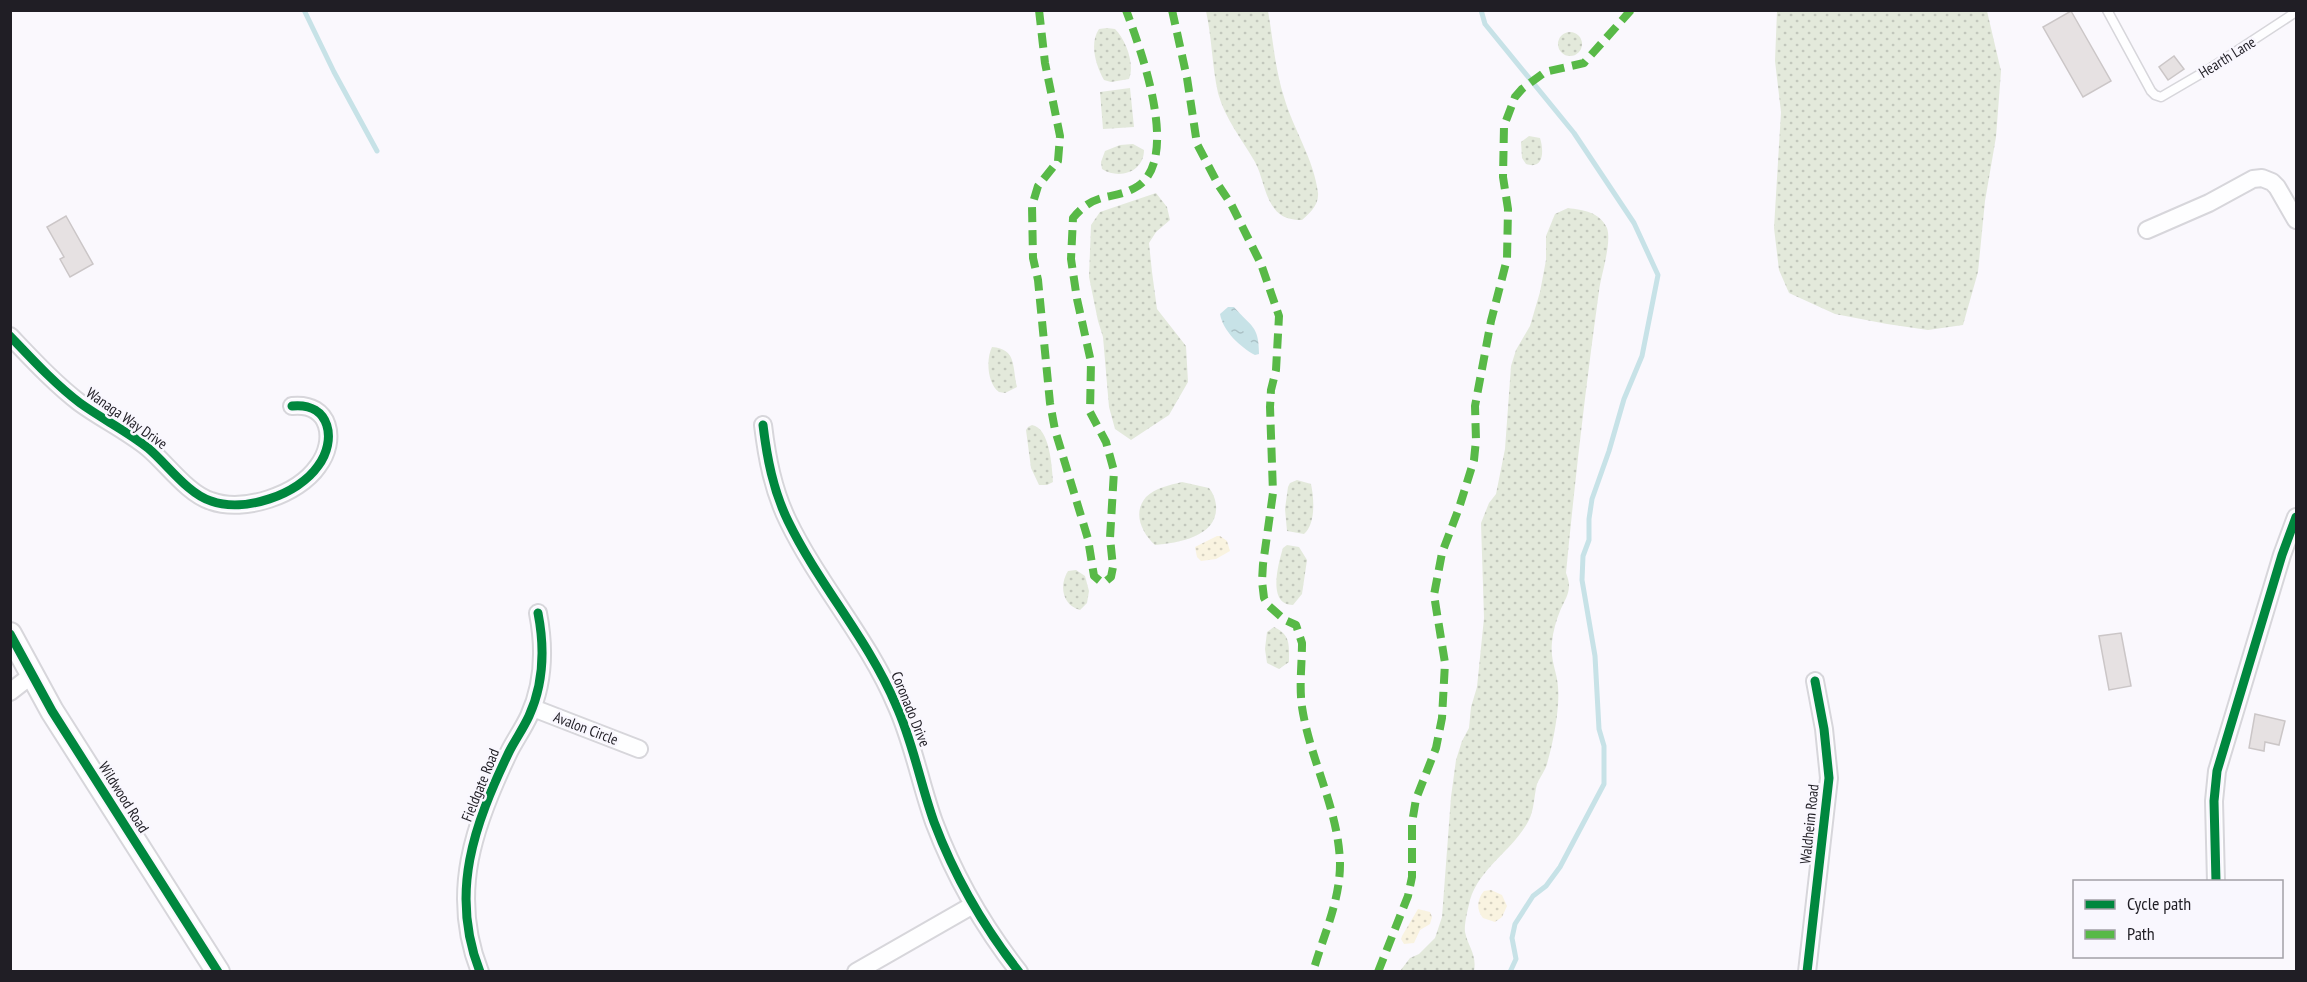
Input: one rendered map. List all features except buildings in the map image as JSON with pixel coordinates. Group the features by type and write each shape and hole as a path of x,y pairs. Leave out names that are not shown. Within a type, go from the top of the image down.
{"street":[{"path":"2147,230 2209,203 2253,179 2262,178 2277,187 2296,220"},
{"name":"Wanaga Way Drive","path":"10,336 78,402 140,441 199,496 212,502 245,504 262,501 288,491 318,468 329,441 326,420 318,412 308,407 292,406"},
{"name":"Coronado Drive","path":"763,425 767,458 788,520 806,555 881,674 897,706 934,822 973,905 1019,972"},
{"path":"2216,880 2214,801 2217,771 2282,555 2296,518"},
{"name":"Fieldgate Road","path":"480,972 471,950 466,926 465,900 468,868 492,791 539,690 543,661 543,637 538,614"},
{"name":"Wildwood Road","path":"10,634 32,675 111,804 219,972"},
{"path":"10,692 32,675"},
{"name":"Waldheim Road","path":"1807,972 1829,778 1824,729 1815,681"},
{"name":"Avalon Circle","path":"532,708 639,749"},
{"path":"856,972 973,905"}],"lane":[{"name":"Hearth Lane","path":"2107,10 2155,95 2161,97 2296,12"}],"shaded area":[{"path":"1206,11 1268,11 1281,86 1316,180 1318,197 1311,212 1302,220 1286,218 1274,208 1255,162 1225,112 1216,83"},
{"path":"1777,11 1987,11 2001,71 1996,137 1985,201 1978,272 1963,325 1928,330 1887,324 1835,314 1789,293 1779,270 1774,228 1781,112 1775,61"},
{"path":"1099,29 1115,29 1126,46 1131,66 1129,79 1111,82 1104,80 1101,74 1096,62 1094,41"},
{"path":"1570,32 1578,36 1582,44 1578,52 1570,56 1562,52 1558,44 1562,36"},
{"path":"1130,88 1134,127 1103,129 1100,92"},
{"path":"1529,136 1540,138 1542,148 1539,162 1532,165 1526,164 1522,158 1521,142"},
{"path":"1133,144 1144,150 1143,158 1135,169 1116,174 1102,169 1101,162 1105,151 1120,145"},
{"path":"1156,193 1167,207 1170,220 1156,232 1149,243 1157,309 1186,346 1188,382 1169,415 1131,440 1115,429 1109,407 1103,337 1089,277 1091,225 1100,212"},
{"path":"1568,208 1585,211 1600,218 1607,228 1608,242 1599,291 1577,467 1566,573 1569,589 1556,622 1552,642 1558,696 1552,746 1546,767 1537,784 1529,820 1514,841 1481,878 1470,900 1465,932 1473,955 1474,971 1400,971 1410,958 1419,954 1435,938 1442,917 1456,760 1469,728 1471,707 1477,687 1484,618 1481,523 1489,503 1496,494 1505,449 1511,366 1516,350 1530,326 1540,292 1546,260 1546,236 1555,214"},
{"path":"992,347 1006,351 1012,360 1017,387 1005,393 995,388 990,377 988,364"},
{"path":"1032,425 1043,433 1049,449 1053,482 1047,485 1039,485 1031,468 1026,430"},
{"path":"1297,480 1311,484 1312,490 1311,524 1304,534 1287,531 1285,509 1288,487 1290,483"},
{"path":"1182,482 1209,488 1215,500 1215,516 1211,524 1196,536 1155,545 1146,535 1140,522 1142,503 1154,491"},
{"path":"1287,545 1299,547 1307,560 1302,594 1293,605 1285,603 1280,598 1276,582 1283,548"},
{"path":"1076,570 1085,576 1089,591 1087,603 1080,610 1069,604 1063,588 1068,571"},
{"path":"1274,627 1284,633 1289,646 1289,662 1279,669 1267,663 1265,649 1267,632"}],"sand":[{"path":"1217,536 1227,541 1230,551 1216,559 1201,561 1197,557 1195,547"},
{"path":"1491,890 1502,895 1507,906 1502,917 1495,922 1483,918 1478,908 1484,891"},
{"path":"1418,909 1430,912 1432,917 1430,924 1420,930 1414,943 1404,944 1402,936"}],"water":[{"path":"1228,307 1234,307 1253,327 1259,344 1259,354 1255,355 1244,348 1228,332 1220,314"}],"waterway":[{"path":"304,10 334,72 377,151"},
{"path":"1481,10 1485,24 1574,133 1634,223 1658,275 1642,356 1624,399 1592,499 1589,540 1583,556 1582,580 1595,656 1599,729 1604,746 1604,784 1560,867 1546,886 1533,896 1515,924 1512,938 1516,959 1510,972"}],"marked path":[{"path":"1039,10 1045,63 1060,136 1058,161 1038,186 1032,206 1033,258 1038,280 1050,403 1055,430 1088,539 1094,576 1105,582 1111,577 1113,567 1110,538 1114,471 1106,442 1090,412 1091,362 1071,259 1073,218 1098,199 1121,194 1138,186 1150,172 1156,152 1157,128 1153,101 1140,49 1126,10"},
{"path":"1172,10 1187,78 1197,144 1261,264 1279,316 1276,370 1270,407 1273,493 1262,581 1264,598 1269,606 1285,620 1296,625 1302,643 1302,707 1311,746 1335,824 1340,864 1334,905 1313,972"},
{"path":"1378,972 1408,896 1412,877 1412,823 1416,799 1436,748 1442,718 1445,663 1434,595 1442,553 1474,460 1475,406 1491,321 1507,259 1508,209 1503,177 1504,126 1515,97 1522,89 1545,72 1584,63 1631,10"}],"cycle path":[{"path":"10,336 71,396 140,442 194,492 211,501 239,505 269,499 297,485 318,466 327,446 327,425 315,410 305,406 292,406"},
{"path":"763,425 771,474 788,521 800,545 885,681 902,719 934,822 960,881 1019,972"},
{"path":"2216,880 2214,801 2217,771 2282,555 2296,517"},
{"path":"480,972 471,943 467,915 466,887 470,860 485,806 509,752 529,716 538,691 542,666 542,640 538,613"},
{"path":"10,634 52,711 218,972"},
{"path":"1807,972 1829,778 1824,729 1815,681"}]}
